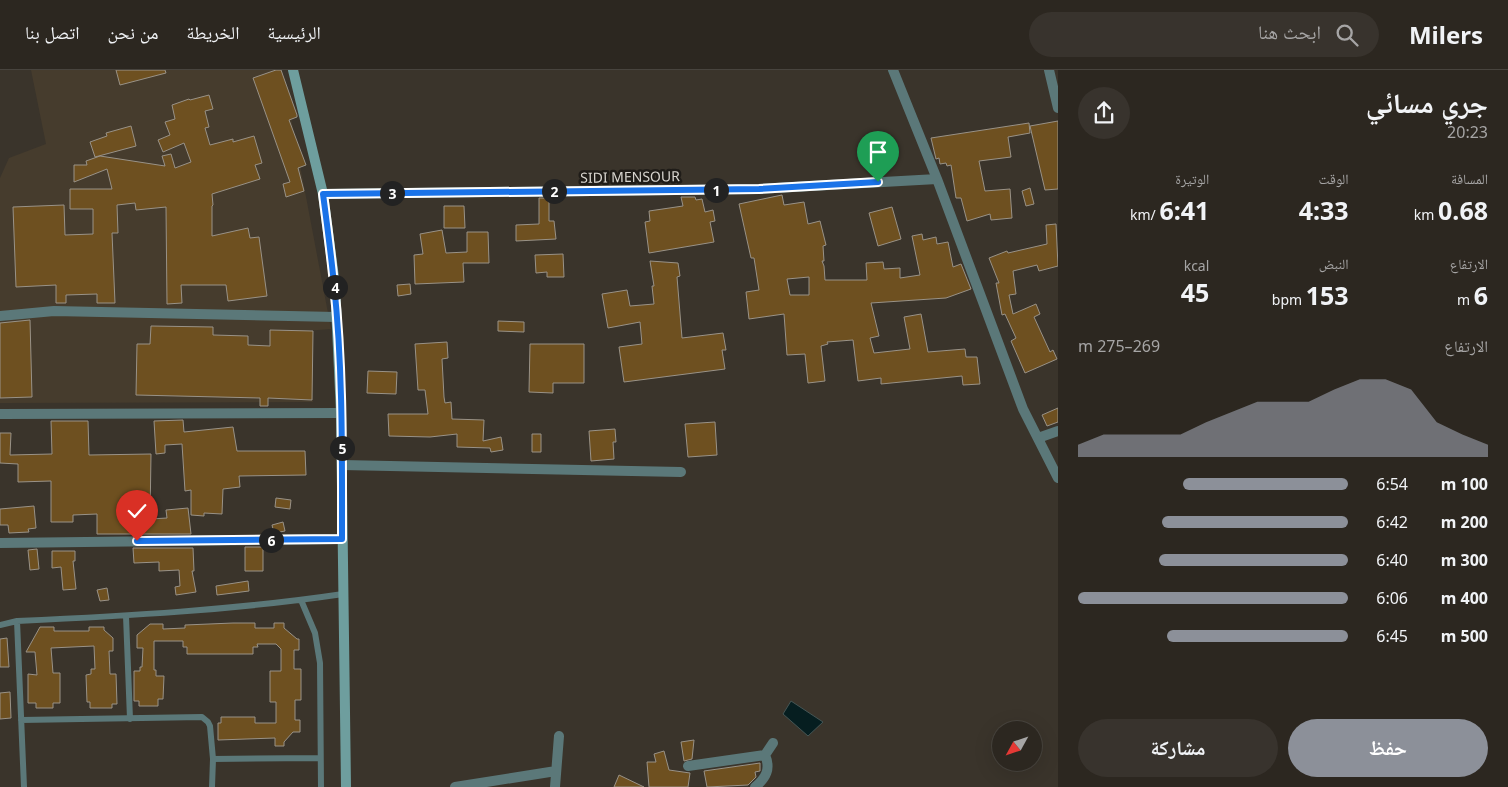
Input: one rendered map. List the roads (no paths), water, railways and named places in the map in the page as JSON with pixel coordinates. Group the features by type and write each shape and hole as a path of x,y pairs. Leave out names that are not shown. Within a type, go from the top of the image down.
{"main road":[{"path":"293,70 323,194 334,285 342,413 346,787"}],"street":[{"path":"893,70 937,179 1023,410 1058,478"},
{"path":"1049,70 1058,108"},
{"name":"SIDI MENSOUR","path":"323,194 759,189 937,179"},
{"path":"0,316 54,311 336,317"},
{"path":"0,414 342,413"},
{"path":"1038,438 1058,431"},
{"path":"342,465 681,472"},
{"path":"0,543 342,539"},
{"path":"555,787 559,736"},
{"path":"755,787 765,778 768,771 765,755 773,743"},
{"path":"688,766 765,755"},
{"path":"455,787 556,770"}],"lane":[{"path":"0,625 17,621 126,616 265,605 343,594"},
{"path":"301,600 315,633 320,663 321,787"},
{"path":"126,616 130,719"},
{"path":"17,621 24,787"},
{"path":"21,720 202,717 210,726 213,759 212,787"},
{"path":"213,759 320,758"}],"water":[{"path":"791,701 823,722 808,736 783,714"}]}
